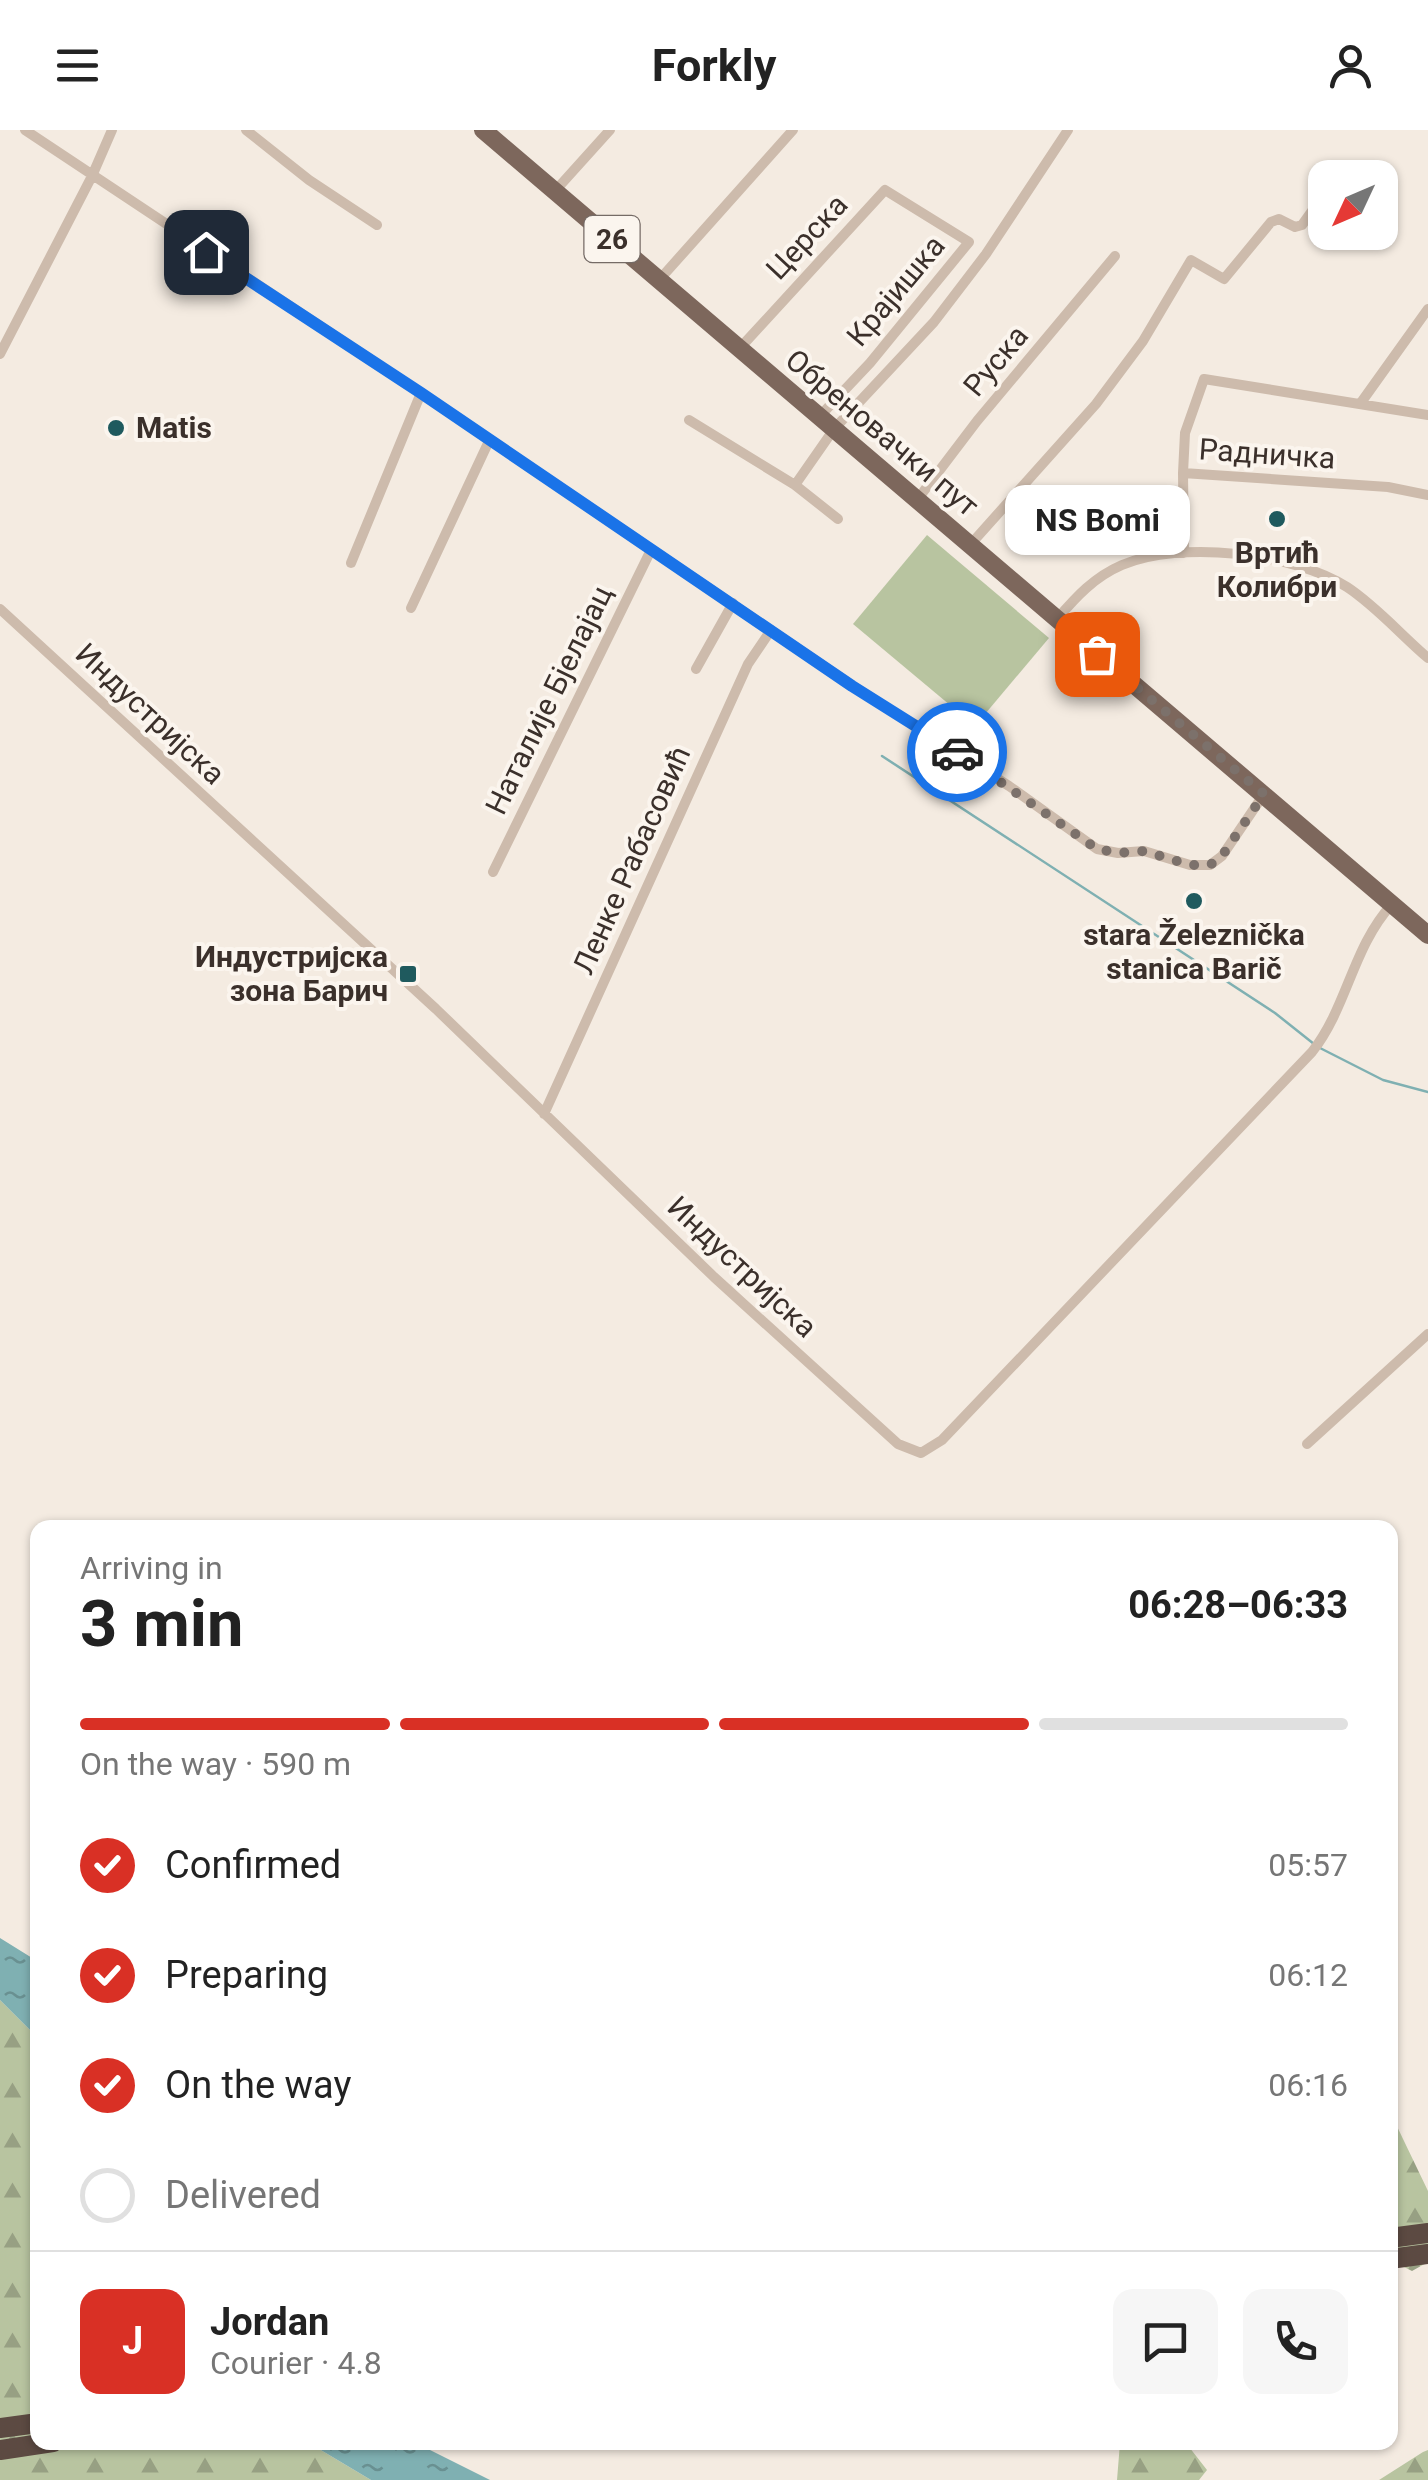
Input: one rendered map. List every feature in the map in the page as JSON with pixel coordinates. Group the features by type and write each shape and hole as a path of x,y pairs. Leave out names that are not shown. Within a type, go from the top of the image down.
{"highway":[{"path":"1398,2237 1428,2233"},
{"path":"1398,2258 1428,2254"},
{"path":"0,2428 30,2423"},
{"path":"0,2450 30,2445"}],"main road":[{"name":"Обреновачки пут","path":"484,130 1428,934"}],"street":[{"path":"26,130 1009,786 1097,849 1118,853 1144,851 1190,865 1210,865 1222,856 1264,794"},
{"path":"0,354 112,130"},
{"path":"246,130 297,171 376,225"},
{"path":"555,191 610,130"},
{"path":"660,280 793,130"},
{"path":"794,485 827,423 934,322 986,254 1068,130"},
{"name":"Церска","path":"740,348 885,190 969,242"},
{"path":"970,545 1096,404 1143,340 1191,260 1224,279 1271,222 1279,219 1299,227 1308,215"},
{"name":"Крајишка","path":"827,423 870,363 969,242"},
{"name":"Руска","path":"917,500 977,421 1115,256"},
{"path":"1360,404 1428,310"},
{"path":"1183,473 1185,433 1204,378 1428,415"},
{"path":"351,564 421,393"},
{"path":"690,420 794,485 838,519"},
{"path":"411,608 489,441"},
{"name":"Радничка","path":"1184,553 1183,473 1388,487 1428,495"},
{"name":"Наталије Бјелајац","path":"492,872 651,550"},
{"path":"1058,619 1085,588 1111,570 1142,558 1184,553 1241,556 1314,569 1349,588 1428,658"},
{"path":"696,669 733,603"},
{"name":"Индустријска","path":"0,609 436,1009 730,1291 898,1444 921,1453 942,1440 1312,1052 1336,1015 1364,941 1392,904"},
{"name":"Ленке Рабасовић","path":"544,1114 748,664 771,630"},
{"path":"1307,1444 1428,1334"}],"green space":[{"path":"927,535 1049,638 975,726 853,624"},
{"path":"0,2000 30,2030 30,2450 321,2450 371,2480 0,2480"},
{"path":"1398,2128 1428,2191 1428,2262 1412,2271 1398,2264"},
{"path":"1119,2450 1191,2450 1207,2470 1199,2480 1117,2480"},
{"path":"1428,2450 1428,2480 1379,2480 1423,2452"}],"water":[{"path":"0,1938 30,1957 30,2030 0,2000"},
{"path":"321,2450 430,2450 490,2480 371,2480"}],"waterway":[{"path":"882,756 1275,1013 1314,1044"},
{"path":"1320,1048 1383,1080 1428,1092"}],"way so far":[{"path":"957,752 1097,849 1150,852 1199,866 1218,860 1264,794 1097,654"}],"place":[{"name":"Matis","path":"116,428"},
{"name":"Вртић Колибри","path":"1277,519"},
{"name":"NS Bomi","path":"1097,654"},
{"name":"stara Železnička stanica Barič","path":"1194,901"},
{"name":"Индустријска зона Барич","path":"408,974"}],"route":[{"path":"206,252 852,686 957,752"}]}
